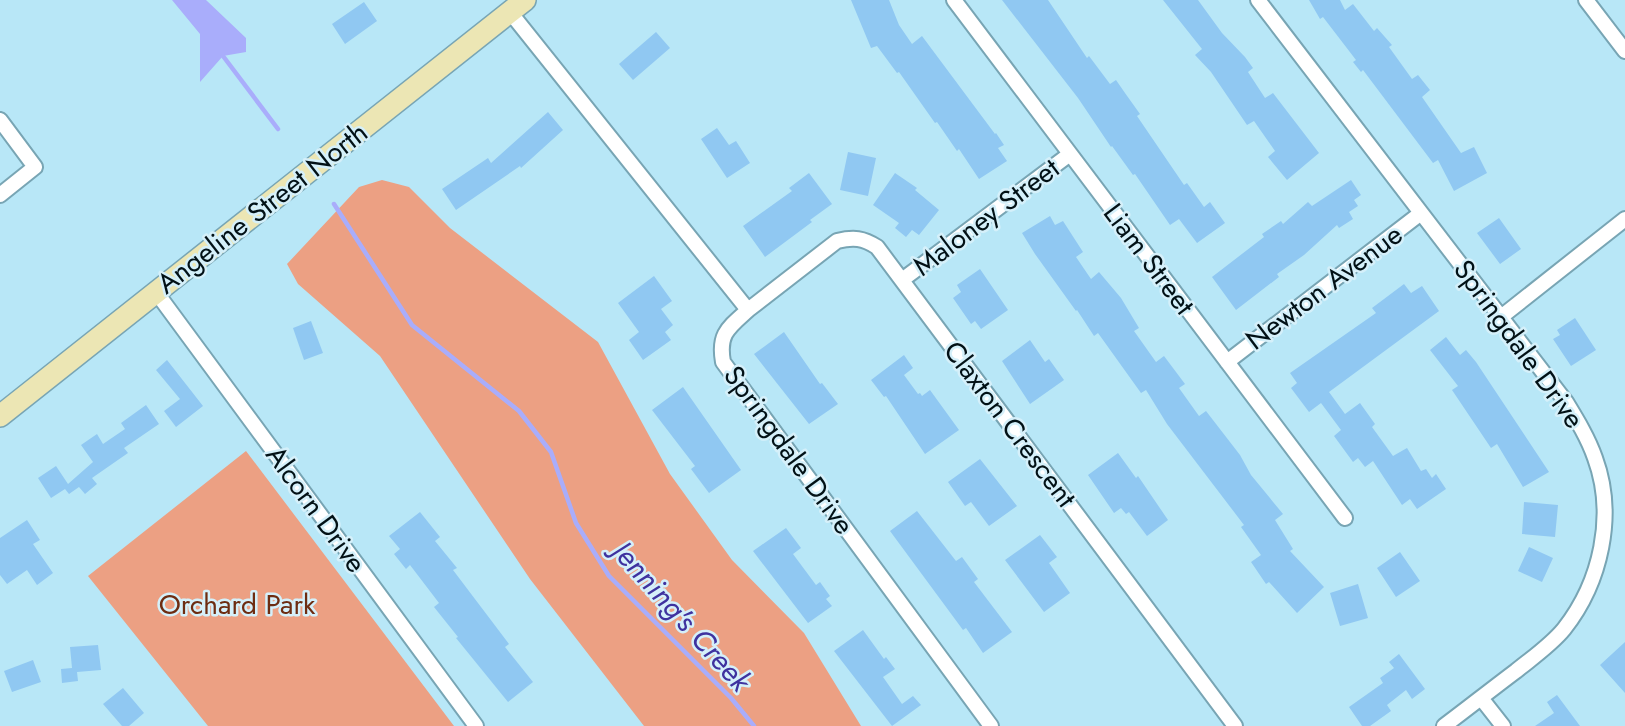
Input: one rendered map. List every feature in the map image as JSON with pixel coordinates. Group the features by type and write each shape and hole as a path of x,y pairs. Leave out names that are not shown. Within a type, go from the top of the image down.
{"main road":[{"name":"Angeline Street North","path":"0,416 518,6"}],"street":[{"name":"Liam Street","path":"954,0 1345,518"},
{"name":"Springdale Drive","path":"1258,0 1566,402 1583,430 1596,460 1604,493 1605,526 1599,561 1585,599 1563,630 1444,726"},
{"path":"1586,0 1625,51"},
{"path":"518,6 748,310"},
{"path":"0,120 35,167 0,195"},
{"name":"Maloney Street","path":"902,280 1070,154"},
{"name":"Newton Avenue","path":"1227,362 1421,213"},
{"path":"1501,317 1625,219"},
{"name":"Claxton Crescent","path":"748,310 837,241 850,237 864,239 877,247 1235,726"},
{"name":"Alcorn Drive","path":"156,292 476,726"},
{"name":"Springdale Drive","path":"748,310 727,329 720,345 723,362 991,726"},
{"path":"1481,698 1503,726"}],"green space":[{"path":"382,180 409,187 450,228 598,342 670,474 732,560 804,633 861,726 644,726 530,579 380,356 298,284 287,264 359,187"},
{"name":"Orchard Park","path":"246,451 454,726 208,726 88,576"}],"water":[{"path":"172,0 206,0 246,38 246,52 223,56 200,82 200,34"}],"building":[{"path":"851,0 889,0 899,25 912,44 922,36 996,133 1004,145 998,148 1007,161 979,179 899,72 897,73 877,46 871,48"},
{"path":"1002,0 1048,0 1087,58 1089,56 1110,84 1116,80 1184,185 1187,183 1204,207 1210,202 1225,223 1197,243 1179,219 1170,225 1135,174 1133,175 1111,147 1078,98"},
{"path":"1163,0 1198,0 1253,68 1248,72 1265,98 1273,93 1319,153 1287,180 1268,157 1275,151 1254,121 1247,125 1211,72 1195,55 1202,49"},
{"path":"1309,0 1340,0 1345,10 1353,4 1374,31 1377,28 1392,45 1389,47 1412,79 1418,75 1430,90 1422,97 1461,153 1474,147 1487,173 1454,191 1438,160 1433,163 1363,70 1361,72 1353,62 1356,60 1323,17 1320,19"},
{"path":"364,2 377,21 345,44 332,24"},
{"path":"656,32 670,48 633,80 619,64"},
{"path":"548,112 563,130 521,168 520,166 456,210 442,189 488,158 491,163"},
{"path":"717,128 729,145 736,141 750,163 727,178 701,139"},
{"path":"848,152 876,158 868,196 840,190"},
{"path":"809,173 832,204 765,257 743,226 792,191 789,188"},
{"path":"895,173 917,188 915,190 939,210 919,235 912,230 906,237 895,228 899,223 873,205"},
{"path":"1351,180 1361,195 1354,200 1358,206 1349,212 1353,219 1339,228 1337,225 1304,255 1277,274 1279,277 1236,310 1212,277 1264,237 1262,234 1281,221 1283,224 1308,202 1312,206"},
{"path":"1050,216 1055,225 1063,221 1083,252 1076,257 1091,279 1099,272 1121,298 1139,328 1134,331 1156,362 1164,356 1185,384 1179,388 1199,416 1206,411 1240,455 1251,475 1283,514 1275,520 1293,549 1290,551 1324,587 1297,613 1269,582 1266,584 1251,562 1261,555 1241,527 1244,525 1167,424 1146,390 1141,393 1098,333 1094,336 1035,254 1022,233"},
{"path":"1499,218 1521,249 1500,264 1477,233"},
{"path":"980,269 1008,310 981,329 975,321 971,324 953,298 961,292 957,285"},
{"path":"654,276 672,301 661,309 673,325 665,332 671,340 643,360 629,340 639,332 618,303"},
{"path":"1404,284 1411,293 1422,286 1439,311 1329,392 1345,414 1360,403 1375,424 1372,427 1393,456 1407,448 1421,471 1426,469 1432,478 1436,474 1446,489 1417,509 1410,499 1402,505 1373,461 1365,467 1358,458 1353,462 1334,436 1341,430 1321,403 1309,412 1291,388 1297,383 1290,373 1376,313 1372,308"},
{"path":"1575,318 1596,350 1571,366 1553,339 1560,335 1557,330"},
{"path":"311,321 323,353 304,360 293,328"},
{"path":"784,332 820,384 822,383 838,404 809,424 754,354"},
{"path":"1446,337 1460,355 1466,350 1476,362 1549,472 1523,487 1497,444 1491,448 1452,390 1458,386 1430,350"},
{"path":"1030,340 1045,362 1049,359 1064,380 1030,404 1002,361"},
{"path":"904,355 913,368 904,375 918,394 922,396 930,390 959,430 925,454 886,396 884,397 871,380"},
{"path":"167,360 203,406 176,427 164,411 180,399 156,370"},
{"path":"683,387 741,470 709,493 691,469 695,466 652,410"},
{"path":"146,405 159,424 124,448 128,453 92,478 97,484 85,494 79,487 69,494 65,489 51,498 38,478 56,466 68,484 93,462 81,445 97,434 103,444 125,429 121,423"},
{"path":"1118,453 1136,478 1138,476 1168,520 1147,536 1129,512 1126,514 1121,508 1114,513 1088,475"},
{"path":"980,459 1017,506 989,526 971,502 965,506 948,482"},
{"path":"1524,502 1558,505 1555,537 1522,534"},
{"path":"917,511 956,561 962,557 978,579 974,582 1012,632 983,653 890,531"},
{"path":"420,512 440,537 435,541 457,568 453,570 509,644 505,647 533,682 508,702 456,638 458,637 434,607 439,603 410,565 406,569 394,554 400,549 389,536"},
{"path":"27,520 40,540 33,544 53,573 37,585 27,570 7,584 0,575 0,538"},
{"path":"786,528 801,548 793,554 816,585 820,582 830,596 826,599 832,606 808,623 753,551"},
{"path":"1040,535 1057,557 1049,563 1070,593 1044,612 1005,560"},
{"path":"1529,547 1553,558 1542,582 1518,571"},
{"path":"1400,552 1420,581 1396,597 1377,568"},
{"path":"1358,584 1368,618 1340,626 1330,593"},
{"path":"863,630 884,659 886,657 895,669 883,677 902,704 913,696 921,705 892,726 834,651"},
{"path":"1625,642 1625,693 1600,665"},
{"path":"98,645 101,670 77,672 78,681 62,683 61,669 72,668 70,647"},
{"path":"1399,654 1425,689 1412,699 1406,690 1387,705 1391,711 1370,726 1362,726 1349,707 1383,683 1380,678 1394,668 1389,662"},
{"path":"33,660 41,682 12,692 4,671"},
{"path":"123,688 144,713 129,726 122,726 103,704"},
{"path":"1557,695 1580,726 1535,726 1554,713 1547,702"}],"waterway":[{"name":"Jenning's Creek","path":"223,56 278,129"},
{"name":"Jenning's Creek","path":"334,204 412,325 519,411 551,452 576,523 609,576 731,698 754,726"}]}
